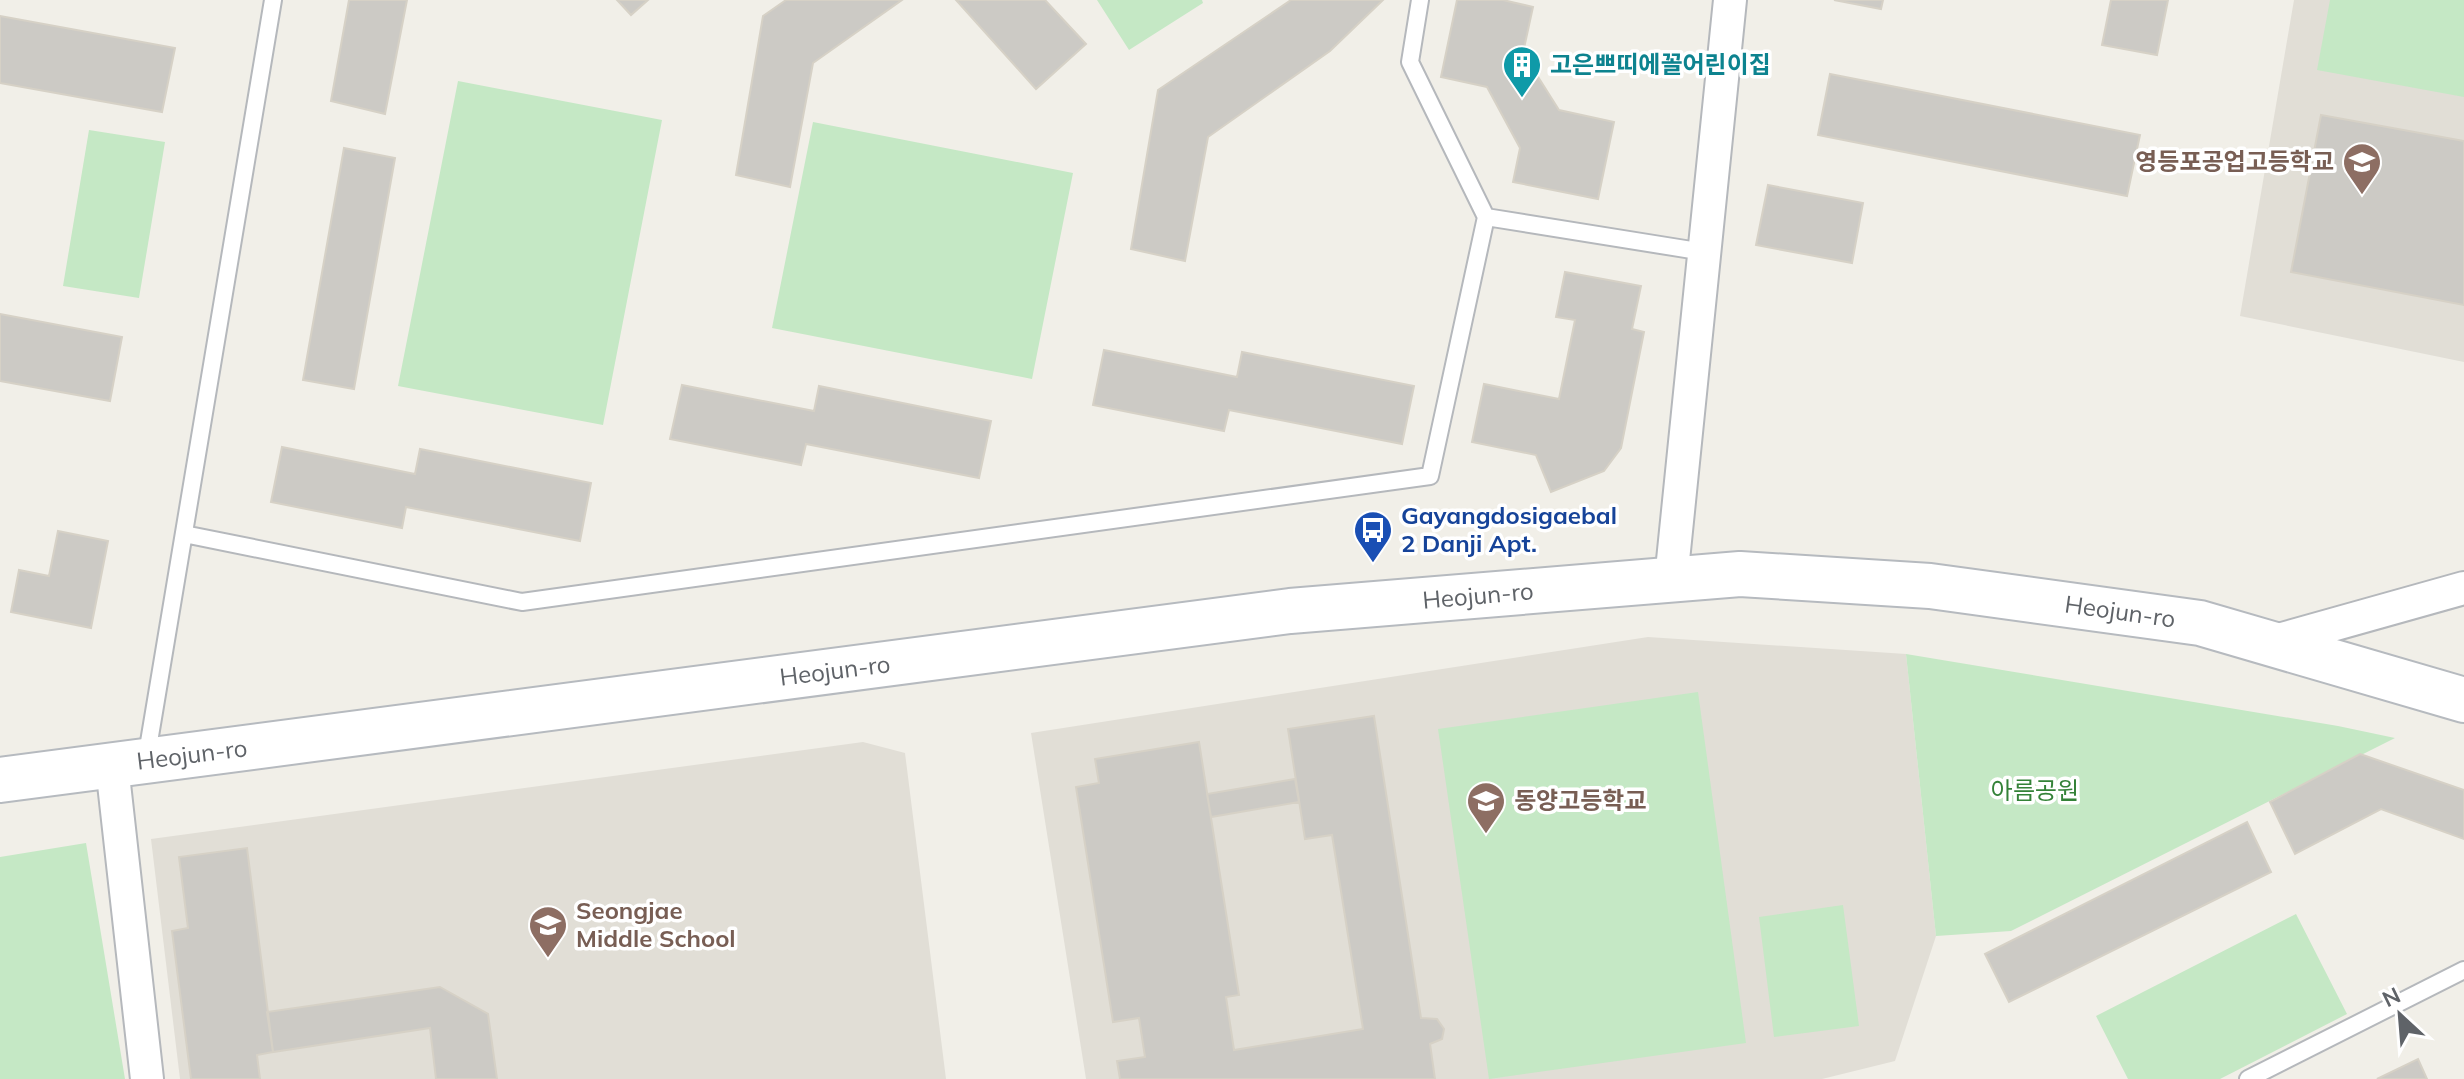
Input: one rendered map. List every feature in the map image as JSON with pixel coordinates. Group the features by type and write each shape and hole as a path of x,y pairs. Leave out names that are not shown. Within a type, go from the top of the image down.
{"street":[{"path":"1671,580 1730,0"},
{"name":"Heojun-ro","path":"0,780 1290,611 1740,574 1930,586 2200,623 2464,700"},
{"path":"2268,643 2464,588"},
{"path":"129,764 147,1079"}],"lane":[{"path":"129,764 184,534 273,0"},
{"path":"184,534 522,602 1430,476 1486,217 1410,62 1420,0"},
{"path":"1486,217 1704,252"},
{"path":"2248,1079 2464,970"}],"shaded area":[{"name":"영등포공업고등학교","path":"2294,0 2464,0 2464,362 2240,316"},
{"name":"동양고등학교","path":"1648,637 1906,654 1936,936 1895,1061 1822,1079 1086,1079 1031,733"},
{"name":"Seongjae Middle School","path":"863,742 905,753 946,1079 180,1079 151,839"}],"green space":[{"path":"1097,0 1202,0 1203,3 1129,50"},
{"path":"2330,0 2464,0 2464,97 2317,70"},
{"path":"458,81 662,120 603,425 398,386"},
{"path":"813,122 1073,173 1032,379 772,328"},
{"path":"89,130 165,142 139,298 63,286"},
{"name":"아름공원","path":"1906,654 2395,738 2011,931 1936,936"},
{"path":"1698,692 1746,1043 1489,1079 1438,729"},
{"path":"86,843 125,1079 0,1079 0,857"},
{"path":"1843,905 1859,1026 1774,1037 1759,917"},
{"path":"2296,914 2347,1014 2220,1079 2128,1079 2096,1016"}],"building":[{"path":"349,0 407,0 385,114 331,101"},
{"path":"617,0 648,0 631,15"},
{"path":"786,0 902,0 813,63 790,187 736,175 763,16"},
{"path":"956,0 1045,0 1086,44 1036,89"},
{"path":"1291,0 1383,0 1330,51 1208,137 1185,261 1131,249 1158,90"},
{"name":"고은쁘띠에꼴어린이집","path":"1457,0 1503,0 1533,7 1523,53 1559,110 1614,122 1598,199 1513,182 1520,148 1487,87 1441,77"},
{"path":"1834,0 1883,0 1881,9"},
{"path":"2111,0 2168,0 2157,55 2102,45"},
{"path":"0,16 175,48 162,112 0,83"},
{"path":"1830,74 2140,135 2127,196 1818,135"},
{"path":"2321,115 2464,141 2464,305 2291,272"},
{"path":"344,148 395,158 354,389 303,380"},
{"path":"1768,185 1863,203 1852,263 1756,245"},
{"path":"1565,272 1641,286 1632,329 1644,332 1621,448 1604,471 1551,492 1536,455 1472,442 1484,384 1559,399 1575,320 1556,317"},
{"path":"0,314 122,337 110,401 0,381"},
{"path":"1104,350 1237,377 1242,352 1414,386 1402,444 1229,410 1224,431 1093,405"},
{"path":"682,385 814,411 819,386 991,421 979,478 806,444 801,465 670,439"},
{"path":"282,447 415,474 420,449 591,483 580,541 406,507 402,528 271,502"},
{"path":"58,531 108,541 91,628 11,612 19,570 49,576"},
{"path":"1374,716 1421,1018 1437,1019 1444,1029 1442,1039 1430,1044 1435,1079 1120,1079 1117,1061 1145,1057 1139,1018 1113,1022 1076,787 1099,783 1095,759 1199,742 1239,995 1226,997 1234,1050 1363,1029 1332,835 1305,839 1288,729"},
{"path":"2360,754 2464,790 2464,839 2381,809 2295,854 2270,802"},
{"path":"1295,779 1299,802 1211,817 1207,794"},
{"path":"2247,822 2271,872 2009,1002 1985,954"},
{"path":"247,848 273,1052 257,1055 260,1079 191,1079 172,931 188,928 179,857"},
{"path":"440,987 488,1014 497,1079 436,1079 430,1028 273,1052 267,1012"},
{"path":"2418,1059 2427,1079 2377,1079"}],"place":[{"name":"고은쁘띠에꼴어린이집","path":"1522,99"},
{"name":"영등포공업고등학교","path":"2362,196"},
{"name":"Gayangdosigaebal 2 Danji Apt.","path":"1373,564"},
{"name":"동양고등학교","path":"1486,835"},
{"name":"Seongjae Middle School","path":"548,959"}]}
